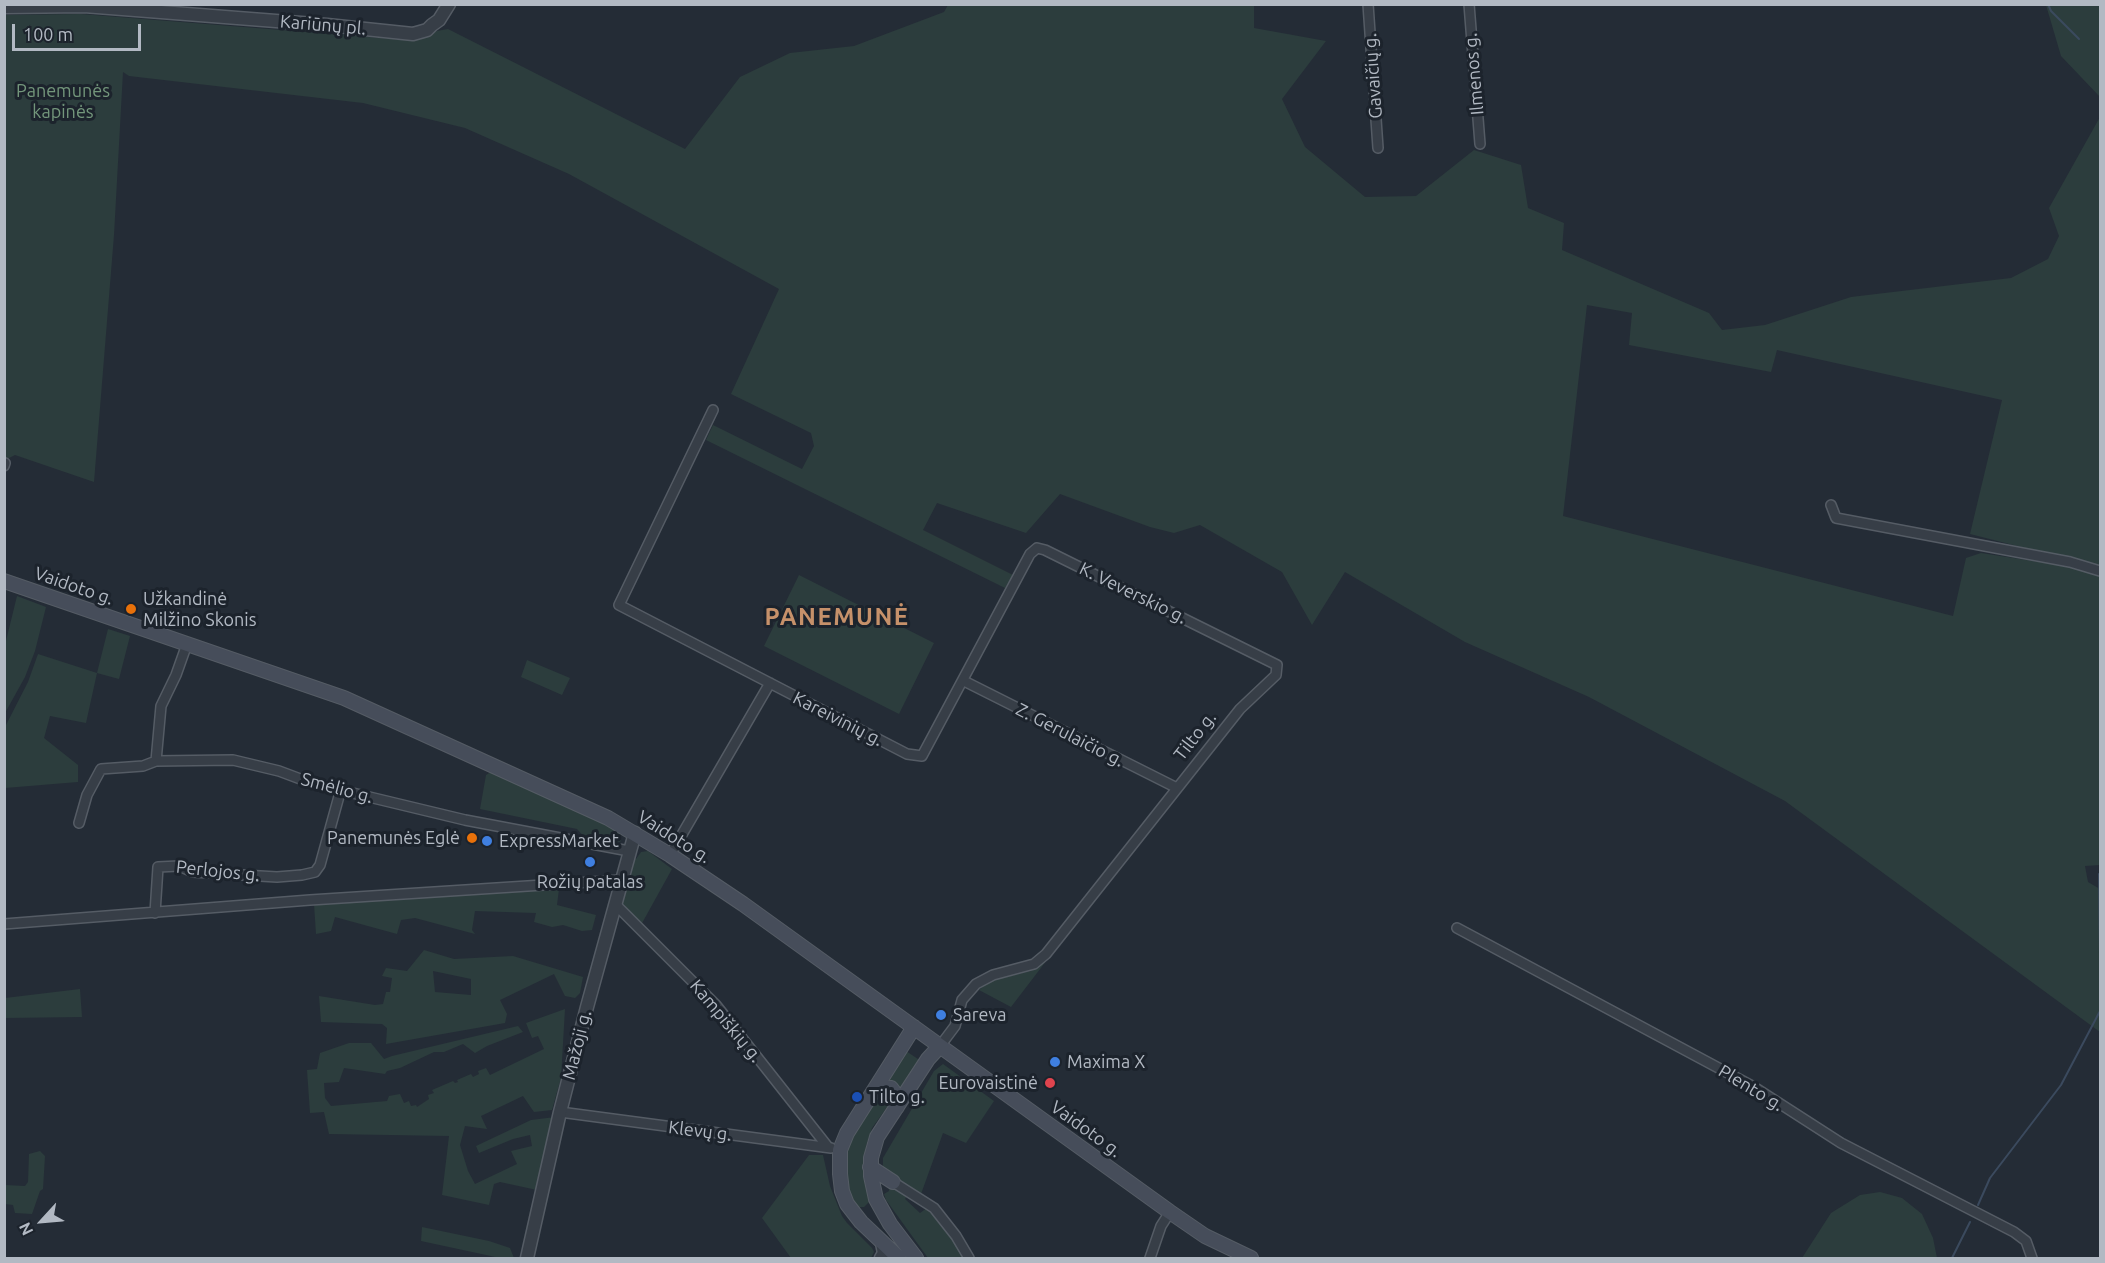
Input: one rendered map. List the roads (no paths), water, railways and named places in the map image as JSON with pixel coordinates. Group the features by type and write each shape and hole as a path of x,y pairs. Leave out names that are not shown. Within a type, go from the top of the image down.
{"main road":[{"name":"Vaidoto g.","path":"4,581 344,698 608,818 670,855 743,904 1205,1236 1251,1258"},
{"path":"899,1258 852,1212 842,1191 834,1149 847,1133 914,1027"},
{"name":"Tilto g.","path":"913,1253 890,1224 875,1196 870,1167 874,1144 928,1059 940,1046"},
{"path":"875,1090 883,1087 891,1088 897,1096 897,1107"},
{"path":"870,1167 893,1182"},
{"path":"852,1212 861,1213 868,1210 883,1185 893,1182"}],"street":[{"name":"Kariūnų pl.","path":"4,8 84,6 413,34 427,30 439,20 449,4"},
{"name":"Gavaičių g.","path":"1368,4 1378,148"},
{"name":"Ilmenos g.","path":"1469,4 1480,144"},
{"path":"670,855 770,683 619,605 713,410"},
{"path":"1831,506 1836,518 2070,562 2100,571"},
{"name":"K. Veverskio g.","path":"1008,594 1030,554 1037,548 1045,550 1276,665"},
{"name":"Kareivinių g.","path":"770,683 907,754 922,756 964,681 1008,594"},
{"path":"156,761 160,706 176,675 187,644"},
{"name":"Tilto g.","path":"940,1046 956,1026 962,1000 969,991 985,978 1034,964 1046,954 1240,709 1276,675 1276,665"},
{"name":"Z. Gerulaičio g.","path":"964,681 1177,788"},
{"name":"Smėlio g.","path":"79,823 87,795 101,769 142,766 156,761 233,760 279,771 311,783 465,820 629,851"},
{"name":"Perlojos g.","path":"155,913 158,867 179,866 193,872 277,877 315,872 320,865 341,789"},
{"name":"Mažoji g.","path":"527,1258 560,1112 635,833"},
{"name":"Perlojos g.","path":"4,924 621,879"},
{"name":"Kampiškių g.","path":"615,904 716,1005 834,1149"},
{"name":"Plento g.","path":"1457,928 1754,1087 1841,1143 2014,1232 2026,1241 2032,1258"},
{"name":"Klevų g.","path":"560,1112 834,1149"},
{"path":"893,1182 934,1208 956,1236 969,1258"},
{"path":"1150,1258 1161,1226 1170,1212"},
{"path":"881,1258 884,1253 882,1243"}],"waterway":[{"path":"2048,4 2051,11 2079,39"},
{"path":"2099,874 2100,953"},
{"path":"1978,1205 1990,1178 2061,1085 2100,1011"},
{"path":"1952,1258 1970,1222"}],"place":[{"name":"Užkandinė Milžino Skonis","path":"131,609"},
{"name":"Panemunės Eglė","path":"472,838"},
{"name":"ExpressMarket","path":"487,841"},
{"name":"Rožių patalas","path":"590,862"},
{"name":"Sareva","path":"941,1015"},
{"name":"Maxima X","path":"1055,1062"},
{"name":"Eurovaistinė","path":"1050,1083"},
{"name":"Tilto g.","path":"857,1097"}],"district":[{"name":"PANEMUNĖ","path":"837,617"}],"park label":[{"name":"Panemunės kapinės","path":"63,101"}]}
